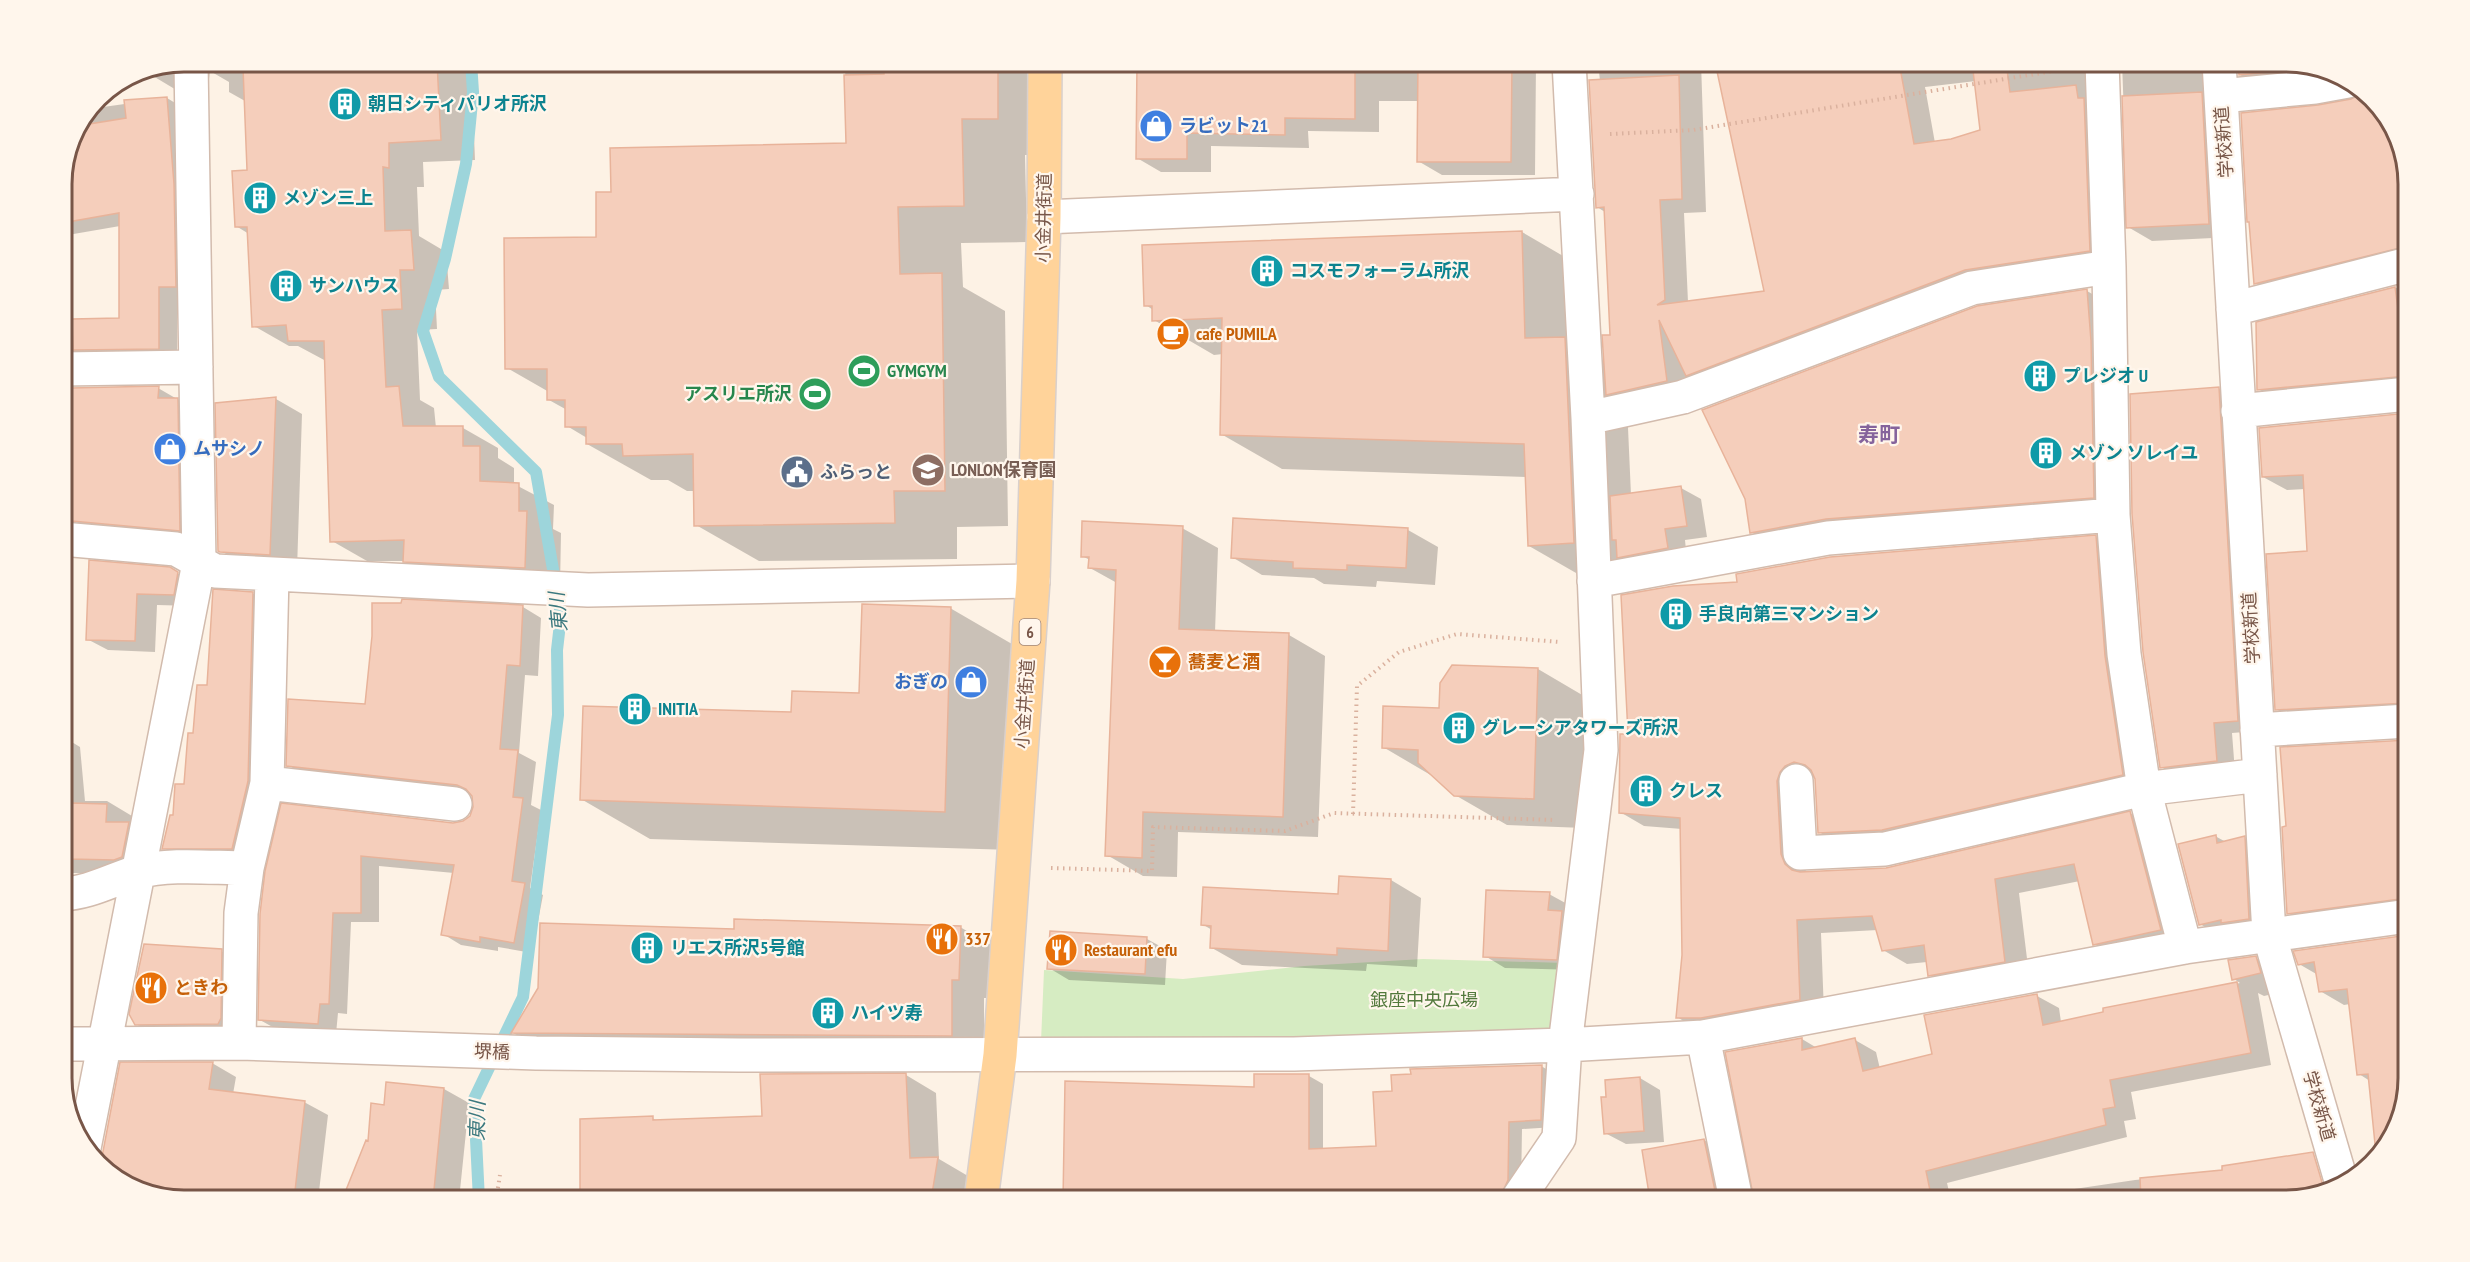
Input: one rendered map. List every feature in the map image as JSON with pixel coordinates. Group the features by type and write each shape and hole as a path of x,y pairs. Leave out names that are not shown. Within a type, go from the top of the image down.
{"main road":[{"name":"小金井街道","path":"982,1190 1000,1055 1033,581 1044,217 1045,72"}],"street":[{"path":"87,1133 199,562 191,72"},
{"path":"1524,1190 1559,1138 1565,1045 1600,750 1588,418 1570,72"},
{"path":"2102,72 2109,267 2113,515 2124,654 2144,789 2185,947"},
{"name":"学校新道","path":"2220,72 2269,934 2340,1176"},
{"path":"2221,96 2335,83"},
{"path":"1044,217 1577,195"},
{"path":"1588,418 1683,397 1972,288 2109,267"},
{"path":"2233,309 2398,267"},
{"path":"72,369 196,367"},
{"path":"2238,411 2398,395"},
{"path":"1594,581 1828,538 2113,515"},
{"path":"72,540 176,549 214,571 522,588 588,590 1033,581"},
{"path":"239,1043 241,913 247,868 267,783 272,574"},
{"path":"2257,730 2398,722"},
{"path":"1796,781 1800,853 1885,849 2144,789 2260,775"},
{"path":"267,783 455,804"},
{"path":"72,893 80,893 138,872 161,868 247,868"},
{"name":"堺橋","path":"72,1044 239,1043 536,1053 1000,1055 1294,1054 1565,1045 1703,1036 2185,947 2398,917"},
{"path":"1703,1036 1734,1190"}],"path":[{"path":"1574,136 1694,130 2052,72"},
{"path":"1353,814 1357,686 1399,652 1457,634 1503,636 1514,640 1597,643"},
{"path":"1047,868 1152,871 1154,827 1285,831 1334,813 1592,821"},
{"path":"498,1190 500,1175"}],"green space":[{"name":"銀座中央広場","path":"1423,959 1565,963 1556,1024 1546,1033 1041,1042 1044,970 1183,979 1304,966"}],"building":[{"path":"243,72 438,72 441,140 389,143 389,168 383,167 385,231 411,230 414,270 400,270 402,309 382,310 386,387 399,386 403,426 463,426 463,446 480,446 480,481 519,483 519,511 527,511 525,568 403,562 404,540 330,542 324,341 288,341 286,325 252,327 247,227 235,227 232,171 247,170"},
{"path":"884,72 998,72 998,119 962,119 964,206 898,207 900,274 942,273 945,491 894,491 895,523 694,526 693,454 623,456 622,444 586,444 586,427 565,427 565,400 547,400 547,369 505,369 504,238 596,237 596,192 611,192 610,148 846,143 844,75 884,74"},
{"path":"1137,72 1355,72 1355,119 1285,118 1285,135 1187,133 1187,159 1136,159"},
{"path":"1418,72 1512,72 1511,162 1417,162"},
{"path":"1717,72 1901,72 1914,144 1951,139 1980,130 1973,72 2007,72 2010,92 2076,85 2078,98 2084,98 2090,251 1965,270 1686,376 1659,320 1667,381 1606,395 1602,335 1610,335 1604,207 1596,208 1589,80 1679,75 1682,199 1660,200 1665,300 1657,305 1764,291"},
{"path":"2239,72 2271,72 2239,75"},
{"path":"2202,92 2209,224 2126,228 2122,96"},
{"path":"167,97 174,184 176,287 159,287 159,349 73,350 72,319 119,318 119,213 72,221 72,176 76,155 90,124 126,118 124,100"},
{"path":"2355,97 2370,110 2386,134 2392,148 2398,176 2398,248 2254,284 2249,222 2247,222 2241,113"},
{"path":"1522,231 1525,338 1565,337 1574,543 1528,546 1524,444 1220,435 1222,318 1152,321 1152,306 1144,306 1142,245"},
{"path":"2395,287 2398,309 2398,377 2257,390 2256,322"},
{"path":"2087,289 2091,341 2094,498 1826,519 1750,533 1745,499 1702,410 1977,306"},
{"path":"159,386 158,398 178,398 180,531 72,521 72,388"},
{"path":"2219,387 2238,721 2214,723 2217,761 2160,768 2143,652 2132,514 2130,394"},
{"path":"276,397 270,555 220,552 218,551 215,403"},
{"path":"2398,414 2398,704 2275,710 2266,554 2307,551 2303,475 2262,477 2259,428"},
{"path":"1681,486 1687,526 1665,529 1668,548 1617,558 1616,540 1612,540 1610,496"},
{"path":"1233,518 1408,528 1406,568 1347,565 1347,570 1293,568 1293,562 1231,558"},
{"path":"1082,521 1183,526 1179,629 1289,633 1283,817 1143,812 1142,858 1105,856 1116,570 1088,568 1089,557 1081,557"},
{"path":"2096,535 2105,656 2123,775 1882,830 1818,833 1815,779 1811,770 1805,765 1794,762 1785,766 1777,781 1781,854 1785,864 1792,870 1800,872 1886,868 2130,811 2161,930 2093,945 2074,864 1995,879 2005,962 1928,976 1924,945 1882,951 1872,916 1797,920 1800,1000 1701,1018 1676,1018 1682,955 1680,818 1619,813 1620,734 1628,734 1621,595 1673,586 1737,582 1736,574 1830,557"},
{"path":"89,560 170,567 178,572 174,595 137,594 135,641 86,640"},
{"path":"213,589 253,592 248,781 232,849 162,849 170,815 173,815 175,784 184,784 188,733 193,733 197,685 207,685"},
{"path":"402,599 523,605 520,666 507,665 500,749 518,750 513,797 523,798 512,881 525,883 514,943 480,937 480,942 441,935 454,865 361,856 361,913 333,913 329,1004 320,1004 318,1024 258,1020 260,914 265,871 281,803 453,823 463,821 470,816 473,807 472,796 466,789 457,785 286,766 288,699 365,704 372,636 372,603 401,603"},
{"name":"INITIA","path":"862,604 951,607 945,812 580,800 583,706 791,712 792,691 859,693"},
{"name":"グレーシアタワーズ所沢","path":"1452,665 1538,668 1534,799 1454,796 1418,763 1418,750 1382,748 1383,706 1439,708 1440,683"},
{"path":"2398,741 2398,899 2287,914 2282,827 2286,826 2280,747"},
{"path":"72,803 107,804 106,822 129,822 122,857 114,860 72,859"},
{"path":"2216,835 2217,843 2245,836 2249,919 2221,923 2221,920 2199,925 2178,844"},
{"path":"1339,876 1391,879 1388,951 1337,948 1337,955 1210,948 1211,926 1201,925 1203,887 1338,894"},
{"path":"1486,890 1550,892 1548,910 1562,911 1557,960 1483,957"},
{"path":"734,919 961,926 959,980 952,980 952,1036 511,1033 538,988 540,923 734,929"},
{"path":"1050,931 1147,937 1145,974 1047,969"},
{"path":"2398,936 2398,1086 2392,1114 2375,1145 2368,1074 2357,1075 2347,989 2319,992 2314,962 2298,965 2293,951"},
{"path":"144,944 222,949 221,1018 218,1024 135,1025 129,1014"},
{"path":"2256,956 2261,973 2232,980 2228,960"},
{"path":"2237,982 2251,1053 2110,1080 2115,1107 2103,1109 2106,1125 1926,1171 1930,1190 1752,1190 1725,1052 1802,1038 1802,1050 1855,1038 1863,1071 1932,1054 1924,1015 2037,994 2043,1025 2103,1012 2103,1008"},
{"path":"120,1062 213,1062 209,1089 305,1101 295,1190 162,1188 134,1178 102,1154"},
{"path":"1542,1065 1541,1120 1509,1122 1508,1180 1504,1190 1063,1190 1065,1081 1254,1087 1254,1074 1309,1074 1309,1149 1376,1146 1373,1092 1392,1091 1391,1075 1411,1074 1410,1069"},
{"path":"906,1073 910,1158 938,1157 933,1190 580,1190 580,1119 653,1116 653,1120 762,1116 760,1074"},
{"path":"1640,1077 1644,1131 1604,1134 1601,1097 1606,1097 1605,1080"},
{"path":"386,1082 444,1088 434,1190 346,1190 366,1140 368,1141 371,1103 384,1105"},
{"path":"1704,1139 1715,1190 1648,1190 1642,1150"},
{"path":"2313,1152 2322,1184 2286,1190 2141,1190 2140,1178 2222,1170 2222,1166"}],"waterway":[{"name":"東川","path":"472,72 473,92 466,164 445,259 423,331 439,377 536,472 561,615 557,650 558,715 523,997 474,1099 479,1190"}],"place":[{"name":"朝日シティパリオ所沢","path":"345,104"},
{"name":"ラビット21","path":"1156,126"},
{"name":"メゾン三上","path":"260,198"},
{"name":"コスモフォーラム所沢","path":"1267,271"},
{"name":"サンハウス","path":"286,286"},
{"name":"cafe PUMILA","path":"1173,334"},
{"name":"GYMGYM","path":"864,371"},
{"name":"プレジオ U","path":"2040,376"},
{"name":"アスリエ所沢","path":"815,394"},
{"name":"ムサシノ","path":"170,449"},
{"name":"メゾン ソレイユ","path":"2046,453"},
{"name":"LONLON保育園","path":"928,470"},
{"name":"ふらっと","path":"797,472"},
{"name":"手良向第三マンション","path":"1676,614"},
{"name":"蕎麦と酒","path":"1165,662"},
{"name":"おぎの","path":"971,682"},
{"name":"INITIA","path":"635,709"},
{"name":"グレーシアタワーズ所沢","path":"1459,728"},
{"name":"クレス","path":"1646,791"},
{"name":"337","path":"942,939"},
{"name":"リエス所沢5号館","path":"647,948"},
{"name":"Restaurant efu","path":"1061,950"},
{"name":"ときわ","path":"151,988"},
{"name":"ハイツ寿","path":"828,1013"}],"district":[{"name":"寿町","path":"1879,435"}]}
